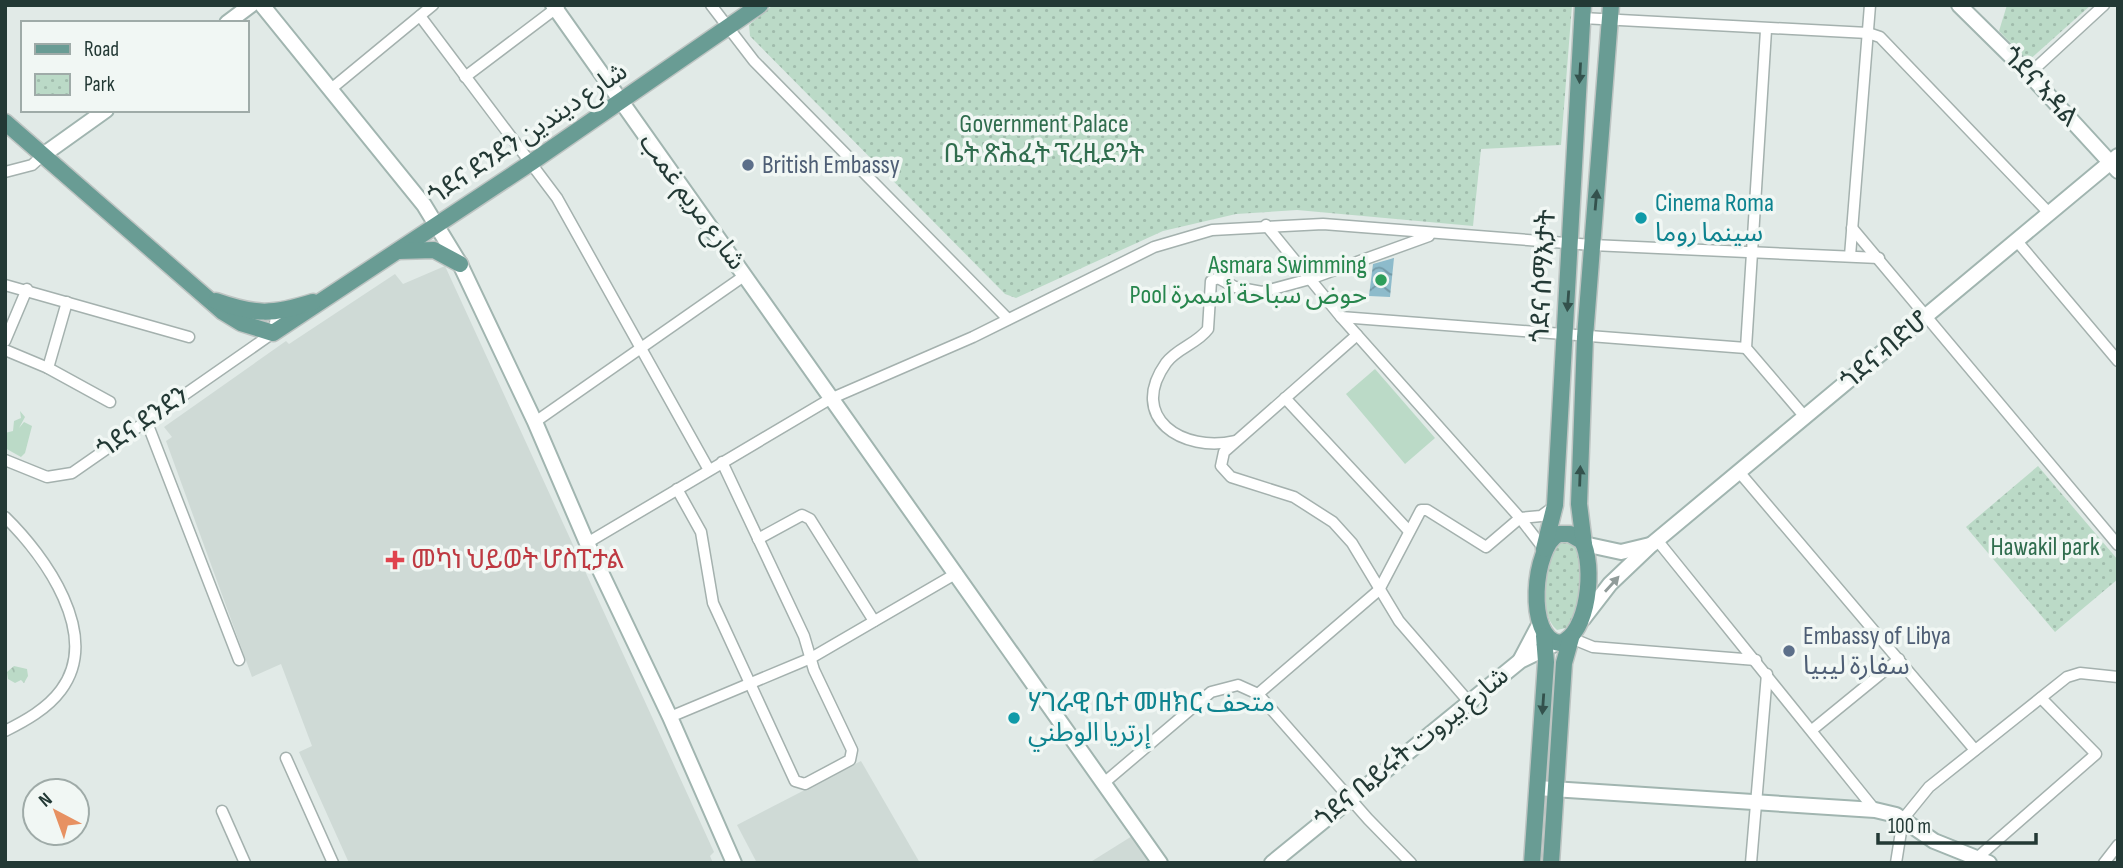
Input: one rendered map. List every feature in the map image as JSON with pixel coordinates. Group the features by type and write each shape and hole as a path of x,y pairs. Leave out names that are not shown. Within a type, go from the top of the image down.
{"main road":[{"name":"ጎደና ደንደን شارع ديندين","path":"273,333 620,103 760,5"},
{"name":"ጎደና ሰማእታት","path":"1551,863 1564,663 1538,593 1544,549 1555,505 1572,243 1583,12"},
{"name":"ጎደና ሰማእታት","path":"1532,863 1537,789 1556,636 1588,589 1589,569 1578,504 1585,337 1611,13"},
{"path":"5,122 209,298 261,317 273,333"},
{"path":"396,251 434,250 460,264"},
{"name":"ጎደና ደንደን شارع ديندين","path":"261,317 321,300"},
{"path":"1544,549 1553,537 1563,533 1577,537 1584,544"}],"street":[{"path":"230,21 251,5"},
{"path":"262,5 437,224 460,264 535,422 587,543 670,717 734,863"},
{"path":"331,89 433,5"},
{"path":"711,5 754,61 917,230 1008,319"},
{"path":"1850,256 1870,5"},
{"name":"ጎደና ኣዳል","path":"1959,5 2115,163"},
{"path":"2029,74 2104,5"},
{"path":"465,77 556,6"},
{"name":"شارع مريم غمب","path":"556,6 620,103 957,573 1160,863"},
{"path":"1583,12 1766,30 1868,33 1888,43 2048,212"},
{"path":"420,16 557,198 709,470"},
{"path":"1746,348 1766,30"},
{"path":"5,172 32,165 103,112"},
{"name":"ጎደና ብድሆ","path":"1556,636 1654,542 1741,472 2048,212 2115,163"},
{"path":"587,543 831,399 1008,319 1154,247 1212,230 1323,224 1592,245 1879,258"},
{"path":"1266,225 1341,317 1520,518 1544,549"},
{"path":"1852,228 2118,545"},
{"path":"1236,441 1200,445 1182,440 1167,429 1157,415 1157,381 1166,363 1177,352 1201,338 1208,329 1210,284 1213,279 1262,292 1310,279 1432,234"},
{"path":"2016,240 2118,361"},
{"path":"535,422 744,276"},
{"path":"5,285 27,289 189,337"},
{"path":"5,341 27,289"},
{"path":"48,368 67,302"},
{"path":"254,345 261,317"},
{"path":"1341,317 1746,348 1805,416"},
{"name":"ጎደና ደንደን","path":"5,460 34,474 58,477 72,473 273,333"},
{"path":"1357,335 1236,441 1221,458 1225,472 1231,477 1294,498 1332,522 1352,543 1399,621 1469,702"},
{"path":"5,350 48,368 110,402"},
{"path":"1285,398 1408,530"},
{"path":"146,420 239,660"},
{"path":"677,489 701,532 713,603 794,780 805,784 853,756 722,462"},
{"path":"1741,472 1975,750"},
{"path":"1258,694 1379,590 1408,530 1421,510 1427,510 1486,547 1520,518 1541,516 1555,505"},
{"path":"758,539 802,515 810,519 874,621"},
{"path":"5,517 25,536 56,578 68,614 76,657 60,692 36,714 5,731"},
{"path":"1584,544 1621,552 1654,542 1768,674 1875,810"},
{"path":"670,717 811,658 957,573"},
{"path":"1556,636 1593,647 1755,660"},
{"path":"1520,661 1556,636"},
{"path":"1520,661 1556,636"},
{"path":"1812,730 1899,659"},
{"name":"ጎደና ቤይሩት شارع بيروت","path":"1272,863 1520,661"},
{"path":"1896,863 1903,819 1929,787 2067,677 2080,673 2118,677"},
{"path":"1751,863 1768,674"},
{"path":"1105,782 1211,692 1238,685 1258,694 1411,863"},
{"path":"1537,789 1875,810 1903,819 1934,841 1983,860 2096,754 2042,698"},
{"path":"286,758 333,863"},
{"path":"222,811 245,863"},
{"path":"2104,863 2118,845"}],"shaded area":[{"name":"መካነ ህይወት ሆስፒታል","path":"445,266 714,852 710,856 713,863 349,863 299,752 312,746 281,664 252,677 166,441 172,437 164,427 286,341 289,344 395,274 403,284"},
{"path":"861,761 920,863 757,863 737,825"},
{"path":"1137,833 1158,863 1089,863"}],"green space":[{"name":"Government Palace ቤት ጽሕፈት ፕረዚደንት","path":"773,5 1572,5 1561,145 1481,149 1473,226 1297,210 1236,214 1163,231 1016,298 1005,294 750,36 749,25"},
{"path":"2007,5 2091,5 2028,61 1999,31"},
{"path":"1375,369 1435,438 1405,464 1346,394"},
{"path":"20,411 25,417 19,428 24,422 32,426 25,453 21,457 5,448 5,433 13,431 14,421 21,418"},
{"name":"Hawakil park","path":"2038,466 2118,560 2118,579 2055,632 1966,527"},
{"path":"1566,540 1576,546 1581,588 1572,618 1566,628 1557,630 1546,610 1544,582 1551,556 1557,546"},
{"path":"14,666 27,669 28,676 24,683 21,680 15,683 8,679 7,672"}],"water":[{"name":"Asmara Swimming Pool حوض سباحة أسمرة","path":"1394,258 1390,297 1369,296 1373,264"}],"place":[{"name":"British Embassy","path":"748,165"},
{"name":"Cinema Roma سينما روما","path":"1641,218"},
{"name":"Asmara Swimming Pool حوض سباحة أسمرة","path":"1381,280"},
{"name":"መካነ ህይወት ሆስፒታል","path":"395,560"},
{"name":"Embassy of Libya سفارة ليبيا","path":"1789,651"},
{"name":"ሃገራዊ ቤተ መዘክር متحف إرتريا الوطني","path":"1014,718"}]}
